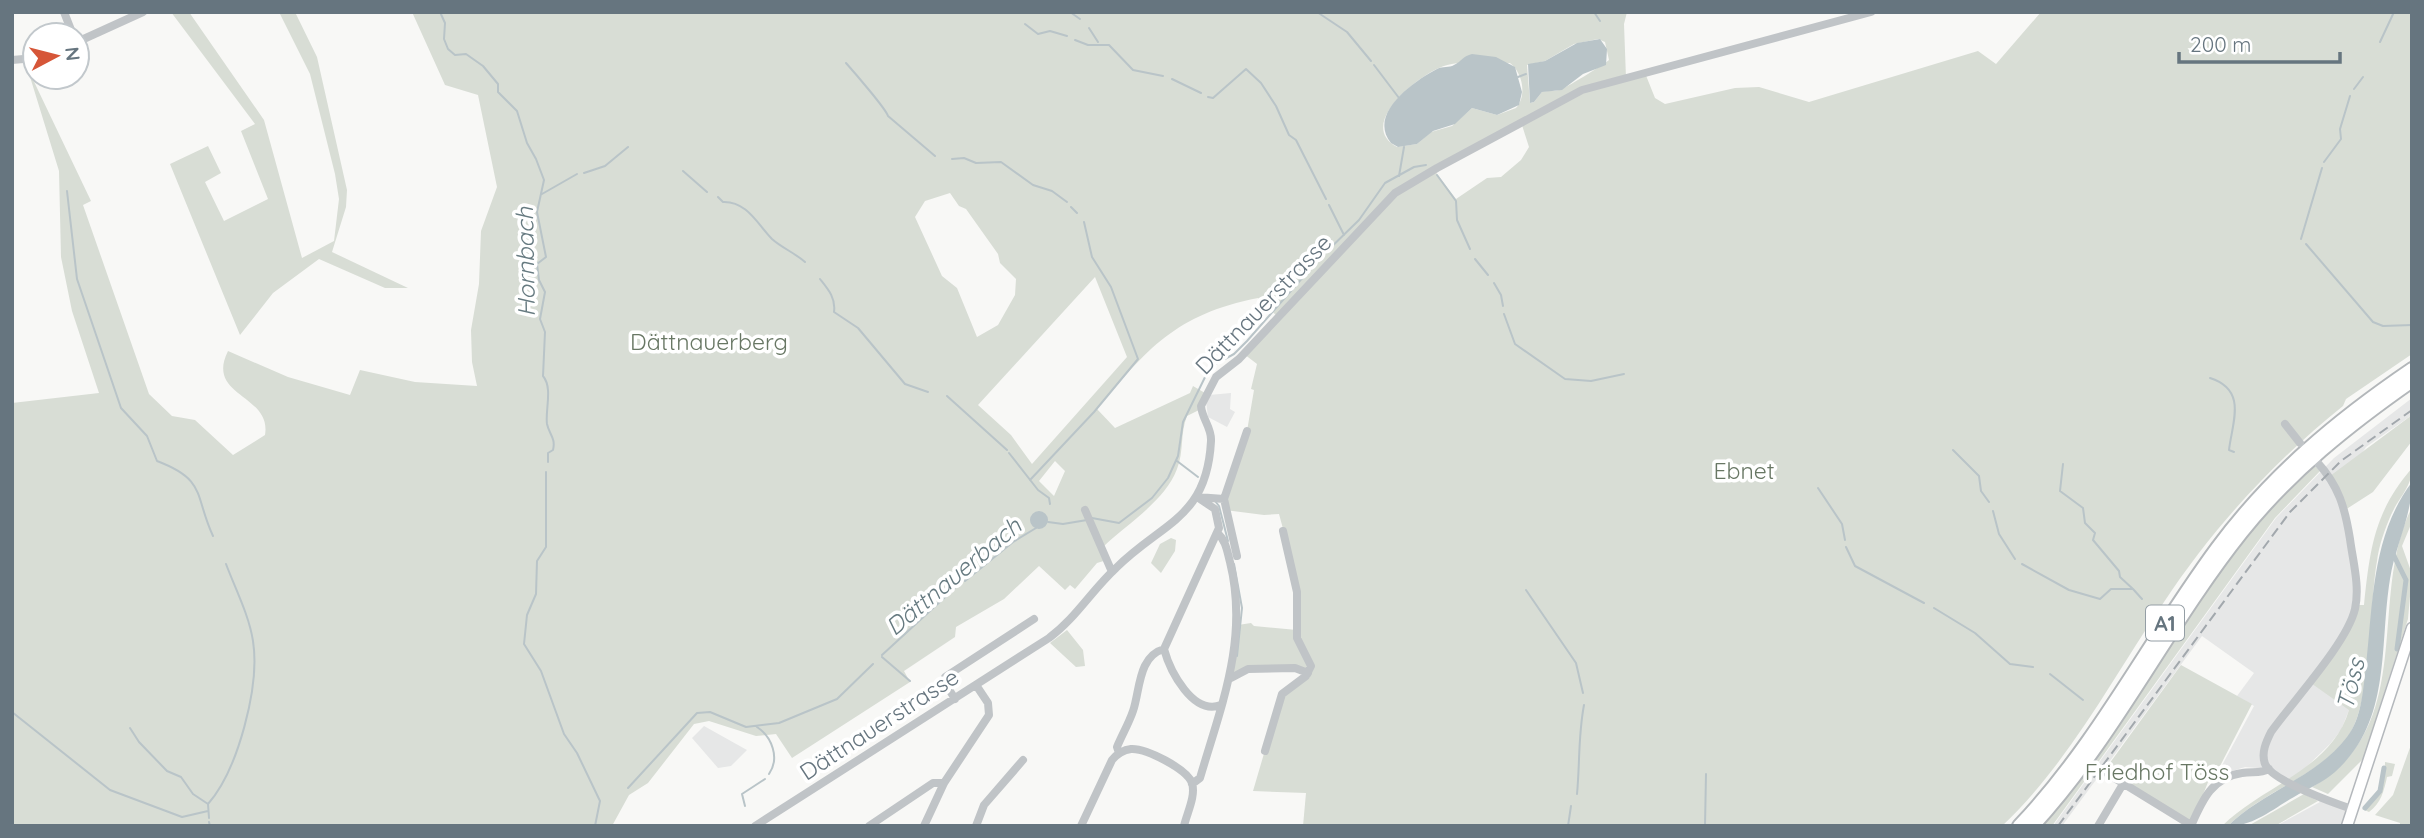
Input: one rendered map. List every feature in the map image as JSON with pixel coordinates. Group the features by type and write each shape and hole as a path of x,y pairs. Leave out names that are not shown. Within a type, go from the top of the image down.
{"highway":[{"name":"A1","path":"2019,826 2087,742 2194,580 2253,502 2326,432 2412,369"},
{"name":"A1","path":"2033,826 2087,760 2203,585 2255,516 2321,449 2412,381"}],"main road":[{"path":"2347,826 2409,649 2412,628"}],"street":[{"path":"91,36 143,12"},
{"name":"Dättnauerstrasse","path":"755,826 1060,629 1112,572 1184,515 1198,497 1211,442 1202,412 1204,396 1216,377 1236,362 1399,190 1576,92 1871,12"},
{"path":"2285,424 2300,443"},
{"path":"1237,556 1224,499 1247,431"},
{"path":"2317,462 2334,483 2345,510 2356,580 2356,600 2346,631 2266,741 2264,752 2269,769 2281,778 2352,809"},
{"path":"1198,497 1224,499"},
{"path":"1119,753 1117,747 1133,712 1136,690 1149,659 1164,649 1217,533 1218,513 1209,503 1198,497"},
{"path":"1088,516 1112,572"},
{"path":"1265,751 1282,694 1308,673 1311,664 1297,638 1297,592 1283,531"},
{"path":"1192,784 1200,778 1221,705 1226,697 1238,625 1237,598 1224,542 1217,533"},
{"path":"955,699 946,685 945,677 1034,619"},
{"path":"1164,649 1190,697 1210,706 1221,705"},
{"path":"1231,678 1248,669 1293,668 1308,673"},
{"path":"924,826 944,783 989,715 989,705 976,685"},
{"path":"1081,826 1109,765 1119,753 1130,749 1141,751 1182,770 1192,784 1193,795 1184,826"},
{"path":"976,826 984,805 1023,761"},
{"path":"2108,774 2191,825 2204,798 2220,781 2239,773 2269,769"},
{"path":"870,826 933,783 944,783"},
{"path":"2101,825 2123,784"}],"shaded area":[{"path":"1600,39 1607,49 1606,65 1583,74 1562,90 1542,92 1530,103 1528,64 1545,61 1577,43"},
{"path":"1472,54 1496,57 1515,67 1522,92 1519,105 1497,115 1472,108 1455,124 1433,131 1417,144 1398,147 1391,143 1385,132 1385,121 1396,100 1427,74 1452,66"},
{"path":"1231,393 1230,409 1235,412 1227,427 1208,417 1206,401 1209,395"},
{"path":"2412,398 2412,415 2366,447 2338,490 2356,580 2349,710 2341,730 2330,744 2298,775 2287,781 2269,769 2245,767 2223,774 2220,769 2254,706 2237,696 2254,673 2202,636 2062,826 2053,826 2276,518 2334,458"},
{"path":"2412,482 2409,507 2390,579 2380,682 2366,730 2353,752 2326,779 2254,820 2228,826 2257,803 2321,763 2335,751 2352,729 2363,694 2373,594 2382,547 2399,502"},
{"path":"1039,511 1045,514 1048,520 1045,526 1039,529 1033,526 1030,520 1033,514"},
{"path":"704,726 747,750 731,766 718,768 692,738"},
{"path":"2313,798 2352,809 2347,826 2276,826 2320,802"}],"green space":[{"path":"171,12 189,12 264,120 302,258 334,241 339,199 310,74 279,12 295,12 317,57 347,190 346,207 332,252 408,288 385,288 319,259 273,293 240,335 170,164 208,146 221,173 205,182 224,221 268,199 241,131 255,124"},
{"path":"412,12 1627,12 1624,24 1626,78 1645,73 1655,98 1665,104 1735,88 1759,87 1809,102 1978,51 1996,64 2041,12 2412,12 2412,354 2346,399 2343,406 2293,449 2224,522 2164,602 2069,747 2026,801 2002,826 1303,826 1306,793 1253,791 1280,699 1305,677 1302,670 1248,669 1231,678 1238,625 1251,623 1254,626 1297,630 1291,558 1279,514 1264,515 1225,510 1224,501 1247,431 1254,390 1251,389 1257,364 1244,354 1278,317 1258,298 1230,305 1184,324 1148,352 1097,409 1115,428 1190,393 1193,386 1205,393 1201,409 1187,416 1179,463 1171,481 1155,502 1103,547 1107,560 1097,563 1075,589 1070,585 1065,590 1039,566 1004,599 956,627 955,637 904,671 910,682 792,758 776,734 756,736 709,721 694,724 648,783 629,795 612,826 12,826 12,403 99,393 72,311 61,257 59,171 34,91 38,91 91,201 83,205 149,394 172,416 195,420 233,455 265,435 264,422 259,411 231,387 225,378 223,366 228,351 288,377 350,395 360,370 415,382 477,386 472,362 471,330 479,284 481,231 497,187 478,95 445,85","holes":["1598,39 1605,42 1609,60 1562,89 1542,92 1530,103 1527,65 1545,61 1574,44","1464,62 1510,63 1521,78 1522,85 1522,97 1516,108 1497,115 1472,108 1452,126 1431,132 1417,144 1397,147 1386,138 1383,127 1386,115 1405,91 1429,73 1447,65","1521,122 1529,147 1521,160 1501,177 1487,178 1456,199 1434,170","950,193 959,206 966,209 998,254 1000,263 1016,279 1015,295 998,325 977,337 957,288 942,276 915,217 925,201","1095,277 1127,357 1032,464 1011,435 978,405","1055,461 1065,471 1054,496 1039,481"]},
{"path":"2412,415 2412,441 2373,492 2345,510 2330,476"},
{"path":"2314,465 2320,471 2275,518 2052,826 2042,826 2078,783 2111,737 2238,549 2274,505"},
{"path":"2412,468 2410,481 2391,515 2379,549 2366,679 2362,702 2347,738 2321,763 2257,803 2228,826 2222,826 2238,812 2312,762 2340,731 2349,710 2308,681 2339,641 2355,605 2364,605 2376,532 2389,500"},
{"path":"2412,507 2412,522 2402,546 2412,574 2408,619 2363,759 2328,794 2312,787 2345,761 2366,730 2379,695 2392,581 2399,543"},
{"path":"1171,538 1176,540 1175,551 1161,573 1151,563 1160,544"},
{"path":"1067,630 1083,650 1085,666 1076,667 1050,643"},
{"name":"Friedhof Töss","path":"2181,665 2252,704 2219,768 2212,772 2191,825 2104,771"},
{"path":"2412,742 2412,826 2400,826 2400,823 2375,815 2393,795"},
{"path":"2385,762 2395,764 2392,776 2387,777 2379,801 2369,812 2362,809 2377,797 2384,777"},
{"path":"2304,794 2318,801 2275,826 2248,826"}],"waterway":[{"name":"Hornbach","path":"440,12 445,23 444,39 448,49 455,55 466,54 483,66 498,84 498,92 517,111 527,143 544,180 537,212 546,257 537,264 539,280 545,292 540,319 545,332 543,376 548,387 547,424 554,442 553,450 548,453 548,462"},
{"path":"1070,12 1080,19"},
{"name":"Dättnauerbach","path":"1317,12 1347,32 1371,61"},
{"path":"1594,12 1600,21"},
{"path":"2380,42 2394,12"},
{"path":"1025,24 1038,34 1050,31 1067,36"},
{"path":"1089,28 1098,42"},
{"path":"1075,40 1088,45 1109,45 1133,70 1163,76"},
{"path":"846,63 888,116 935,156"},
{"path":"1374,65 1399,98"},
{"path":"1208,97 1213,98 1246,69 1261,83 1276,106 1289,135 1296,140 1326,199"},
{"path":"1518,77 1526,74"},
{"path":"2354,89 2363,77"},
{"path":"1172,79 1201,93"},
{"path":"2324,162 2341,139 2340,129 2350,96"},
{"path":"584,173 605,166 628,147"},
{"path":"1399,176 1404,147"},
{"path":"952,159 964,158 976,163 1001,162 1033,185 1052,191 1067,202"},
{"name":"Dättnauerbach","path":"1092,518 1119,523 1152,498 1168,478 1178,456 1183,422 1210,367 1234,354 1247,341 1319,259 1359,220 1385,183 1414,167 1426,165"},
{"path":"2301,239 2322,168"},
{"path":"683,171 707,192"},
{"path":"542,194 577,174"},
{"name":"Dättnauerbach","path":"1437,175 1456,201 1457,220 1470,249"},
{"path":"67,191 77,279 121,408 147,436 157,461 173,468 192,482 213,536"},
{"path":"718,197 723,202 739,205 772,239 805,262"},
{"path":"1329,205 1344,235"},
{"path":"1071,207 1077,213"},
{"path":"1030,480 1094,412 1138,359 1111,287 1092,257 1084,222"},
{"path":"2306,244 2373,322 2383,326 2412,325"},
{"name":"Dättnauerbach","path":"1475,259 1488,275"},
{"path":"820,279 833,298 834,312 858,328 905,384 928,392"},
{"name":"Dättnauerbach","path":"1494,283 1501,295 1503,306"},
{"name":"Dättnauerbach","path":"1504,314 1515,344 1565,379 1591,381 1624,374"},
{"path":"2210,378 2222,383 2234,399 2229,450 2234,452"},
{"path":"947,396 1007,450"},
{"path":"1953,450 1979,476 1981,491 1989,502"},
{"path":"1009,453 1038,490 1049,498 1050,504"},
{"path":"1177,461 1198,477"},
{"path":"2063,464 2060,491 2083,508 2085,523 2095,533 2093,540 2119,571 2120,577 2133,589"},
{"name":"Hornbach","path":"546,472 546,547 537,561 536,594 527,615 524,644 541,671 564,734 577,753 600,801 595,826"},
{"path":"1818,488 1842,524 1845,540"},
{"path":"1215,501 1219,506 1228,541"},
{"path":"1993,511 1999,534 2015,559"},
{"name":"Dättnauerbach","path":"1048,522 1063,524 1087,520"},
{"name":"Dättnauerbach","path":"965,581 1013,542 1036,528"},
{"path":"1846,547 1855,566 1924,603"},
{"path":"2392,552 2406,580 2397,649"},
{"path":"209,818 208,804 229,771 237,749 250,703 253,681 251,631 226,564"},
{"path":"1234,564 1242,608 1237,656"},
{"path":"2022,564 2069,590 2100,599 2111,589 2133,589 2142,599"},
{"name":"Dättnauerbach","path":"882,655 955,588"},
{"path":"1526,590 1576,663 1583,693"},
{"path":"1934,608 1975,633 2010,664 2033,667"},
{"path":"882,657 910,681"},
{"name":"Dättnauerbach","path":"628,788 697,713 710,712 746,727 779,723 837,699 873,664"},
{"path":"2050,674 2083,700"},
{"path":"1577,794 1584,705"},
{"path":"12,712 110,790 182,817 208,811"},
{"path":"757,727 767,736 773,748 774,761 769,774"},
{"path":"130,728 139,742 167,771 181,777 193,794 208,804"},
{"path":"2365,808 2380,791 2384,768"},
{"path":"1705,826 1706,774"},
{"path":"745,806 742,794 765,779"},
{"path":"1568,826 1571,806"},
{"path":"209,822 210,826"}],"railway":[{"path":"2058,826 2290,512 2341,461 2412,410"}],"park label":[{"name":"Dättnauerberg","path":"709,341"},
{"name":"Ebnet","path":"1744,470"}],"water label":[{"name":"Töss","path":"2350,684"}]}
